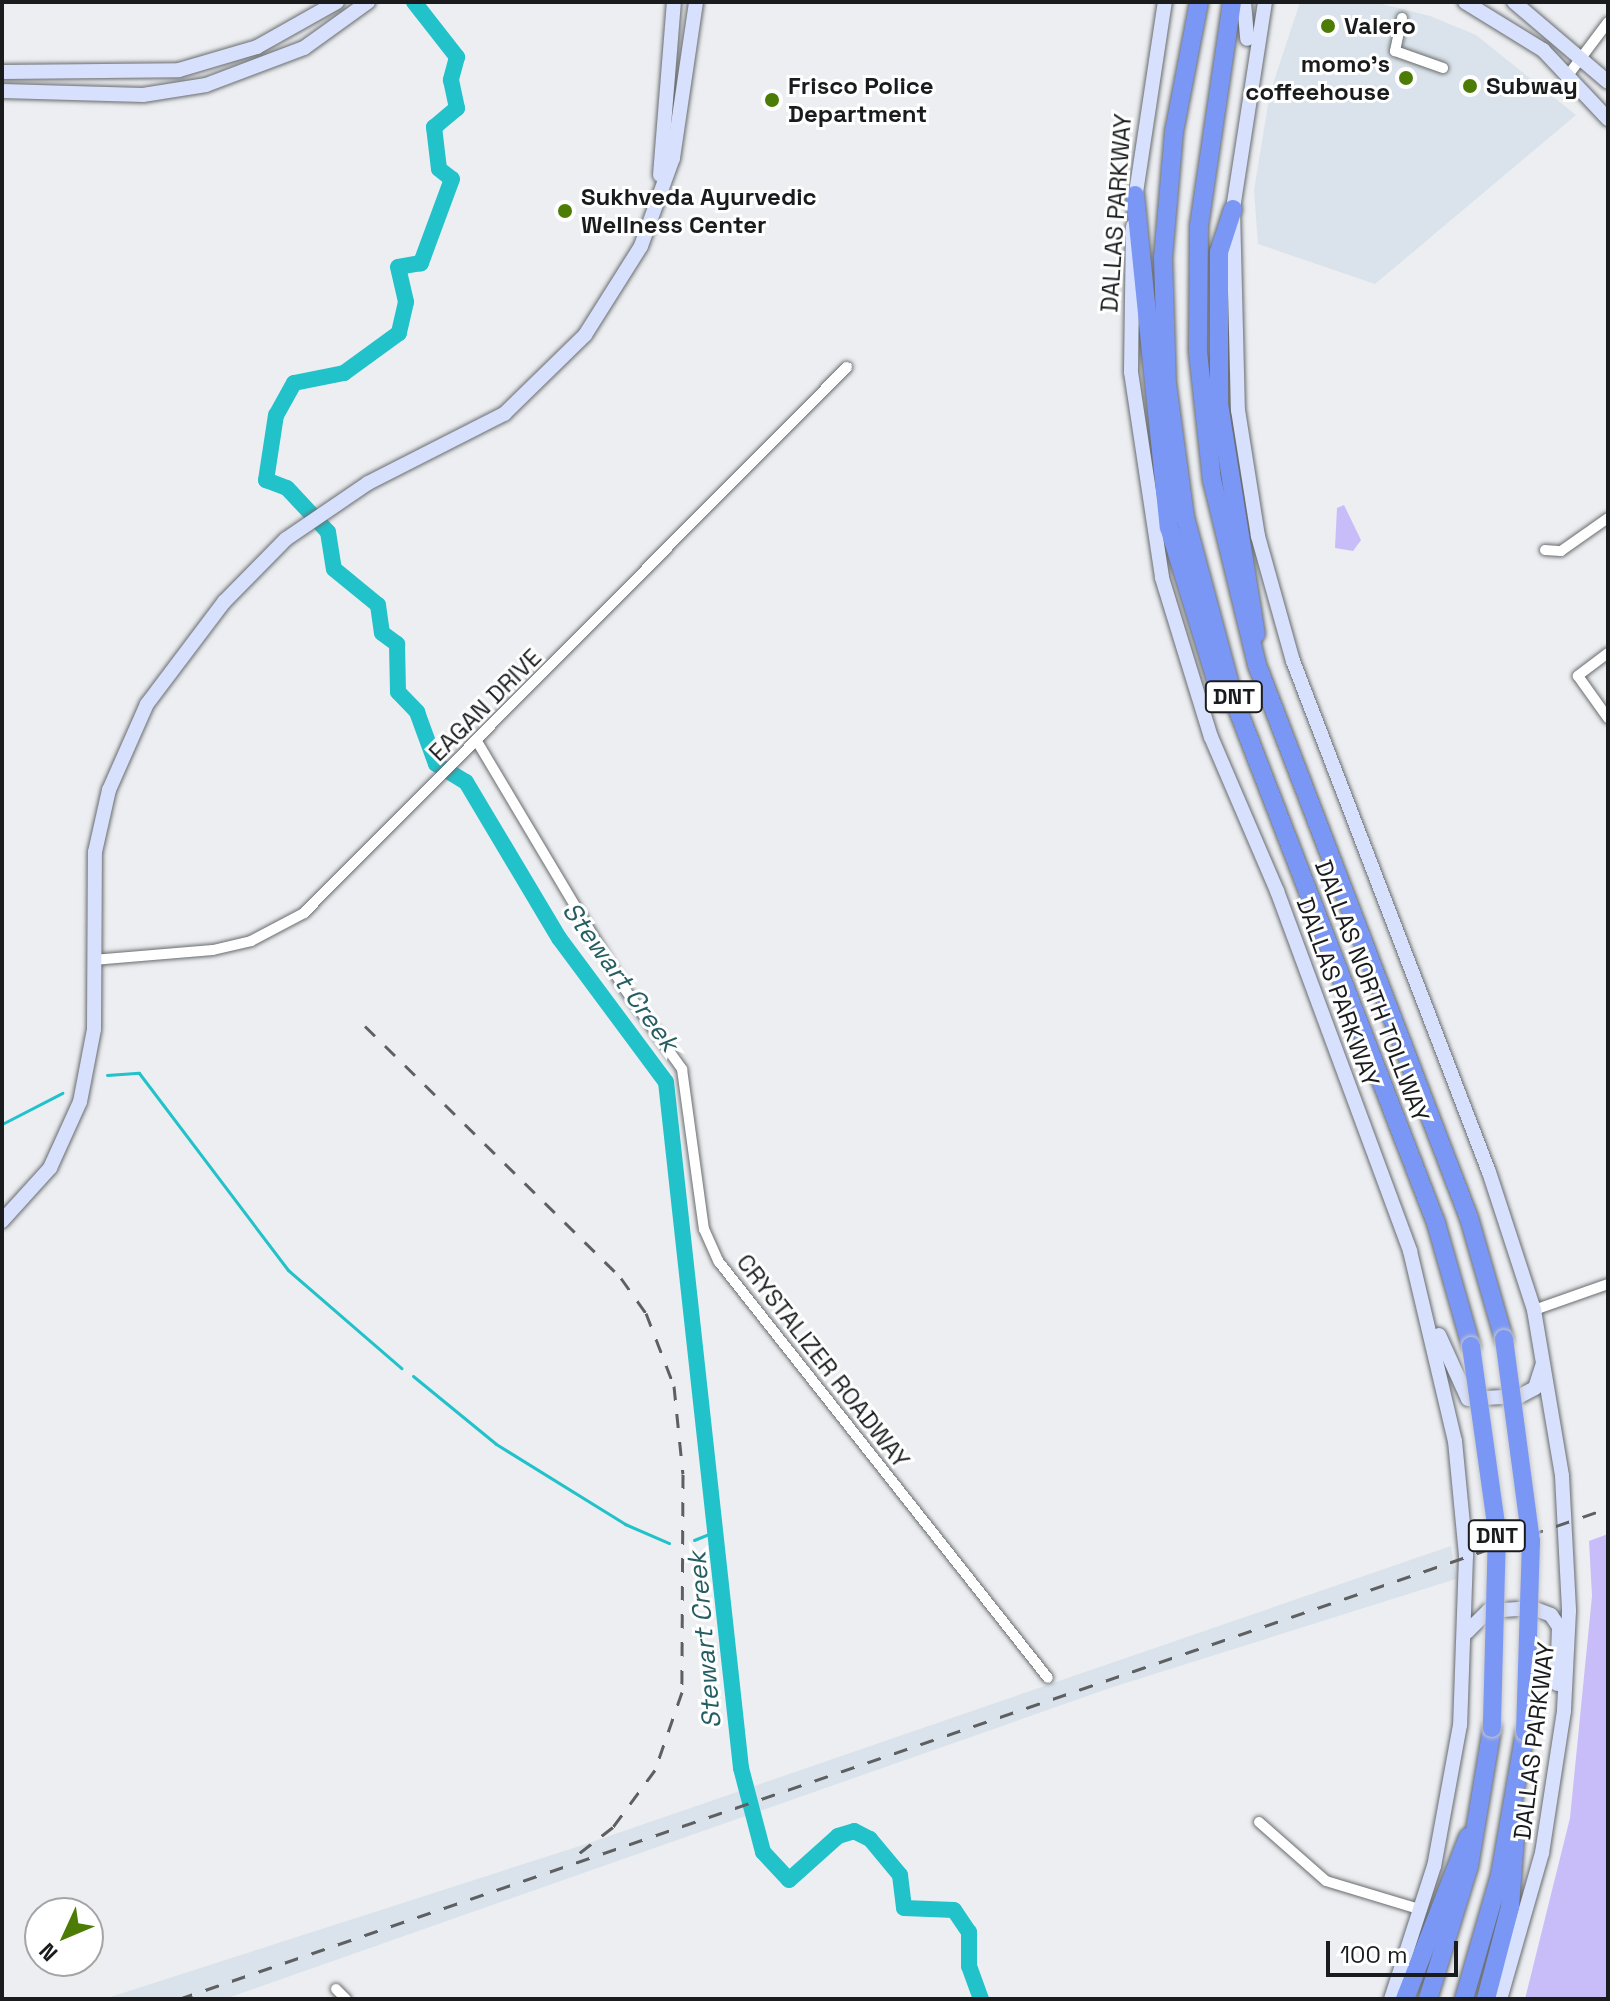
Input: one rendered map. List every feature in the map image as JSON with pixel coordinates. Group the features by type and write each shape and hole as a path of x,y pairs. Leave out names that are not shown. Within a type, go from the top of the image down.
{"highway":[{"name":"DALLAS NORTH TOLLWAY","path":"1199,2 1168,194 1167,384 1198,578 1254,752 1436,1223 1471,1346 1497,1531 1492,1728 1481,1809 1428,1999"},
{"name":"DALLAS NORTH TOLLWAY","path":"1241,3 1204,162 1198,352 1212,480 1257,665 1469,1218 1504,1339 1531,1541 1525,1732 1512,1817 1464,1999"},
{"path":"1135,195 1169,527 1223,703 1254,752"},
{"path":"1233,209 1219,252 1216,357 1257,665"},
{"path":"1405,1999 1481,1809"},
{"path":"1486,1999 1510,1907 1517,1854 1512,1817"}],"main road":[{"path":"2,72 138,74 204,63 257,47 337,2"},
{"path":"2,91 95,97 206,85 304,48 368,2"},
{"path":"657,203 674,2"},
{"path":"2,1221 50,1168 80,1102 94,1029 95,852 131,734 181,654 286,539 331,505 470,436 552,371 608,305 657,203 673,158 696,2"},
{"name":"DALLAS PARKWAY","path":"1165,2 1135,195 1131,372 1162,578 1211,737 1277,891 1432,1325 1461,1490 1467,1632 1453,1773 1422,1910 1391,1999"},
{"path":"1160,24 1179,2"},
{"name":"DALLAS PARKWAY","path":"1265,2 1245,99 1233,209 1238,410 1274,600 1534,1310 1544,1359 1566,1522 1564,1711 1542,1853 1500,1999"},
{"path":"1465,2 1504,22 1569,74 1608,119"},
{"path":"1514,2 1608,82"},
{"path":"1241,3 1240,77 1245,99"},
{"path":"204,63 206,85"},
{"path":"1432,1325 1468,1399 1520,1396 1535,1388 1544,1359"},
{"path":"1467,1632 1488,1611 1533,1608 1551,1615 1559,1627 1557,1695 1564,1711"}],"street":[{"path":"1402,18 1395,51 1443,68"},
{"path":"1569,74 1608,22"},
{"name":"EAGAN DRIVE","path":"93,960 203,952 251,941 292,920 478,743 847,367"},
{"path":"1545,550 1561,551 1608,518"},
{"path":"1608,653 1578,676 1608,718"},
{"name":"CRYSTALIZER ROADWAY","path":"478,743 624,988 682,1069 704,1229 719,1262 1048,1678"},
{"path":"1534,1310 1608,1284"},
{"path":"1259,1822 1326,1881 1422,1910"},
{"path":"336,1989 346,1999"}],"shaded area":[{"path":"1300,2 1382,4 1430,16 1476,35 1576,115 1375,284 1258,244 1254,190 1270,93"},
{"path":"1344,505 1361,540 1353,551 1335,548 1337,508"},
{"path":"1608,1534 1608,1999 1525,1999 1570,1818 1592,1596 1589,1541"},
{"path":"1451,1546 1456,1579 1113,1687 225,1999 104,1999 583,1845"}],"waterway":[{"name":"Stewart Creek","path":"414,2 457,57 451,80 457,108 434,127 439,169 452,179 421,263 398,267 406,302 399,333 344,373 294,383 276,415 266,480 287,488 328,532 334,569 378,605 382,633 397,644 398,692 417,712 436,764 466,782 559,938 666,1082 741,1768 763,1852 789,1880 838,1836 854,1831 870,1839 900,1875 904,1908 954,1910 969,1932 969,1966 981,1999"},
{"path":"107,1075 139,1073 288,1270 401,1368"},
{"path":"2,1124 62,1093"},
{"path":"413,1376 496,1444 625,1524 669,1543"},
{"path":"694,1540 719,1530"}],"railway":[{"path":"365,1026 621,1278 646,1313 674,1386 683,1474 682,1692 655,1770 613,1827 573,1858"},
{"path":"179,1999 1608,1508"}],"place":[{"name":"Valero","path":"1328,26"},
{"name":"momo's coffeehouse","path":"1406,78"},
{"name":"Subway","path":"1470,86"},
{"name":"Frisco Police Department","path":"772,100"},
{"name":"Sukhveda Ayurvedic Wellness Center","path":"565,211"}]}
